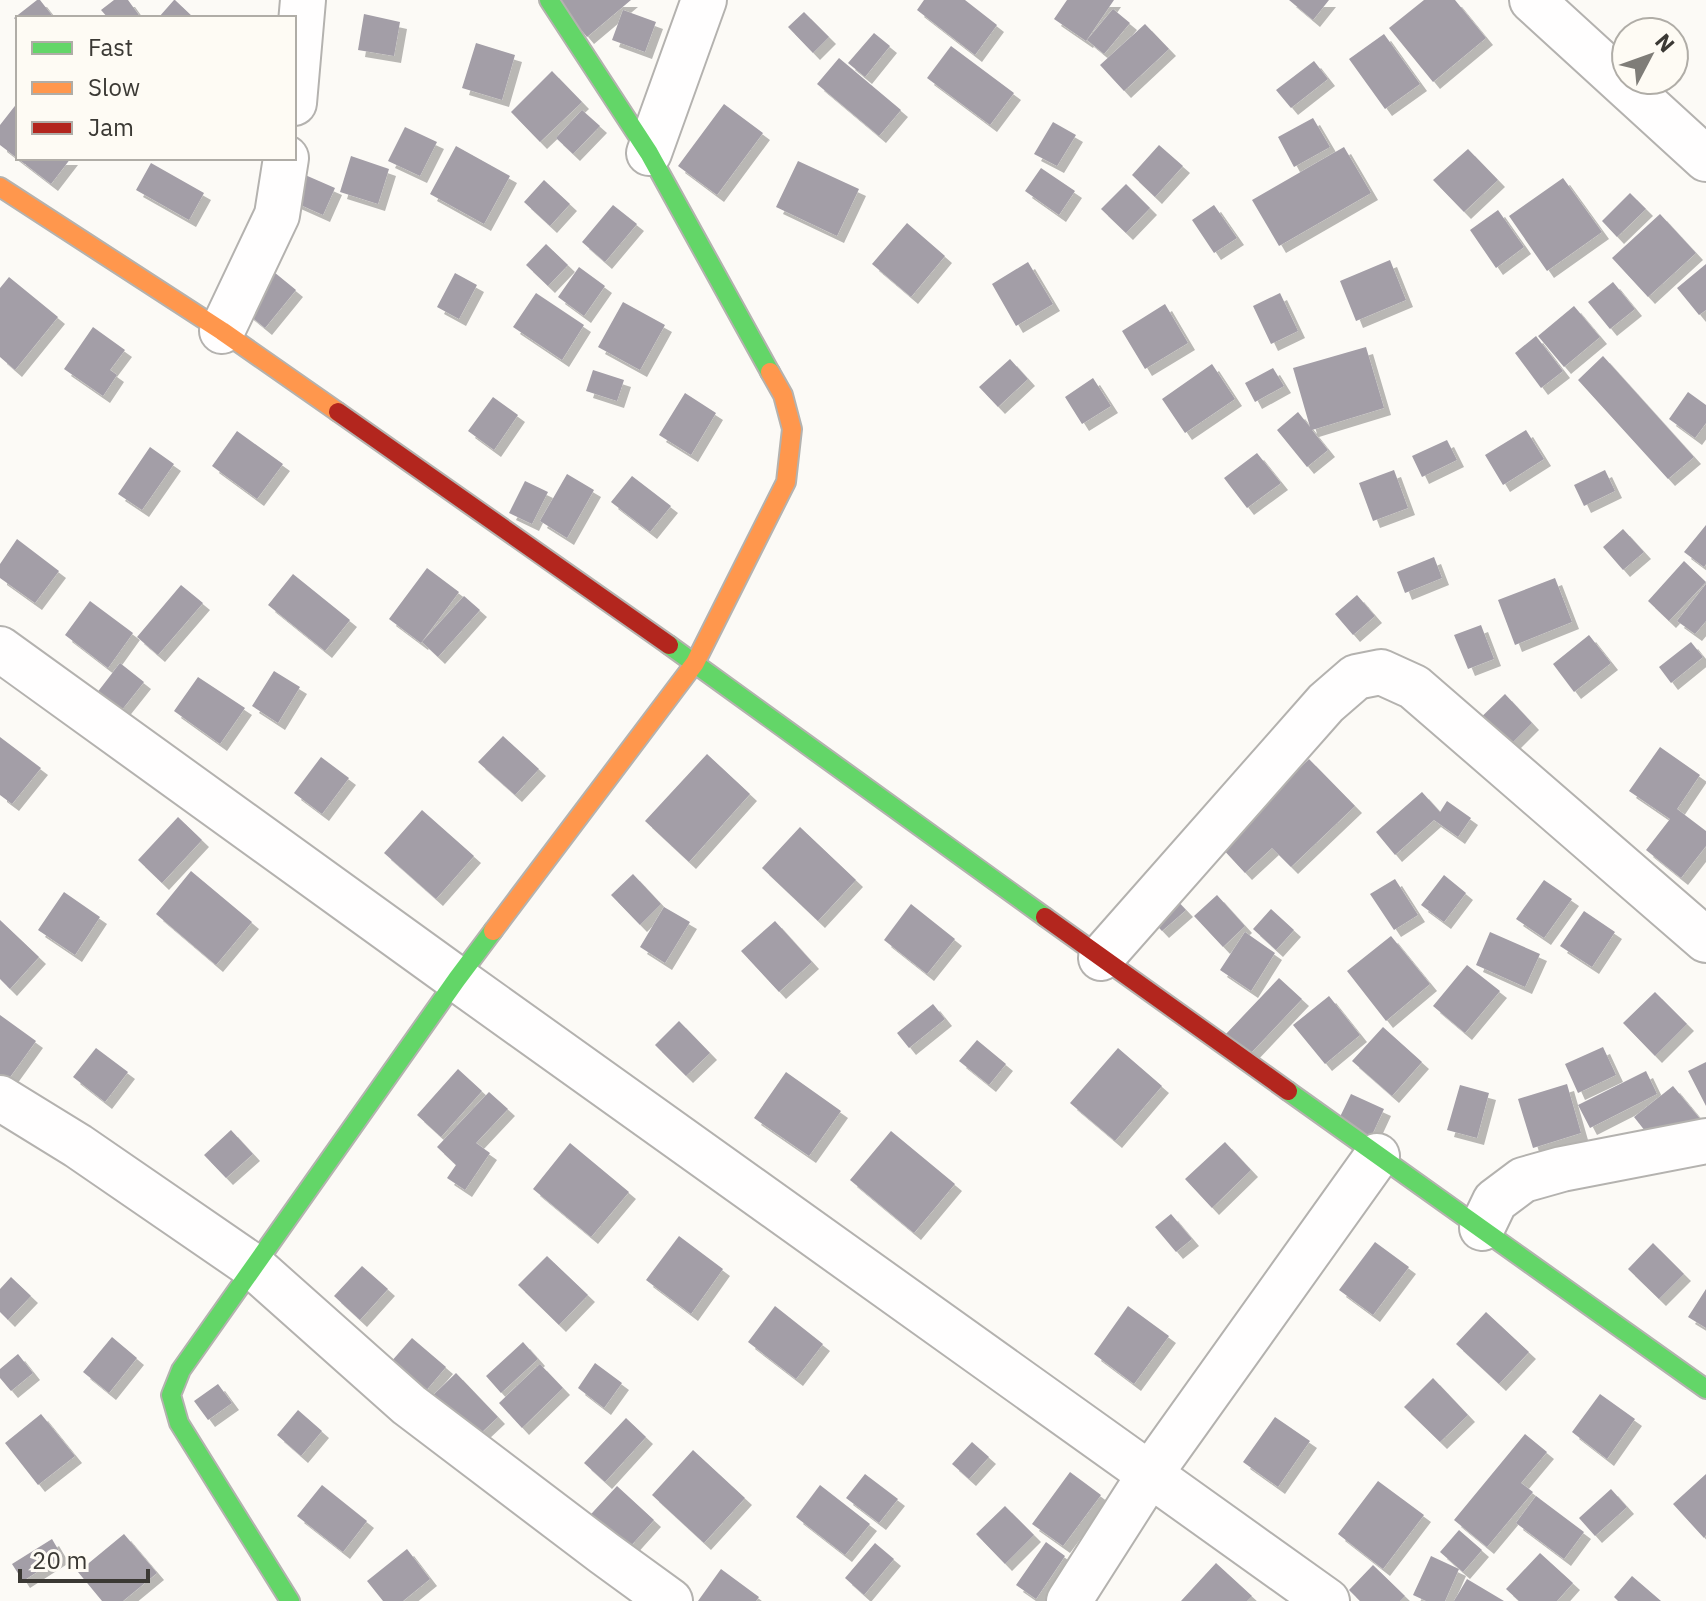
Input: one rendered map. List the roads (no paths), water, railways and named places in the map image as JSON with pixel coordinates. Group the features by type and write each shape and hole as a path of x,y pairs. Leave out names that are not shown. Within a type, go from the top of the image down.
{"street":[{"path":"296,80 303,0"},
{"path":"290,1601 179,1423 171,1395 181,1370 457,979 695,663 786,482 792,429 783,395 649,153 549,0"},
{"path":"649,153 704,0"},
{"path":"1532,0 1706,159"},
{"path":"222,331 277,215 286,160"},
{"path":"1,189 222,331 695,663 1101,958 1706,1389"},
{"path":"0,649 1327,1601"},
{"path":"1101,958 1326,703 1356,677 1381,672 1414,687 1706,940"},
{"path":"0,1098 78,1146 254,1267 409,1405 670,1601"},
{"path":"1482,1228 1495,1201 1523,1180 1562,1169 1706,1141"},
{"path":"1069,1601 1150,1474 1377,1156"}]}
